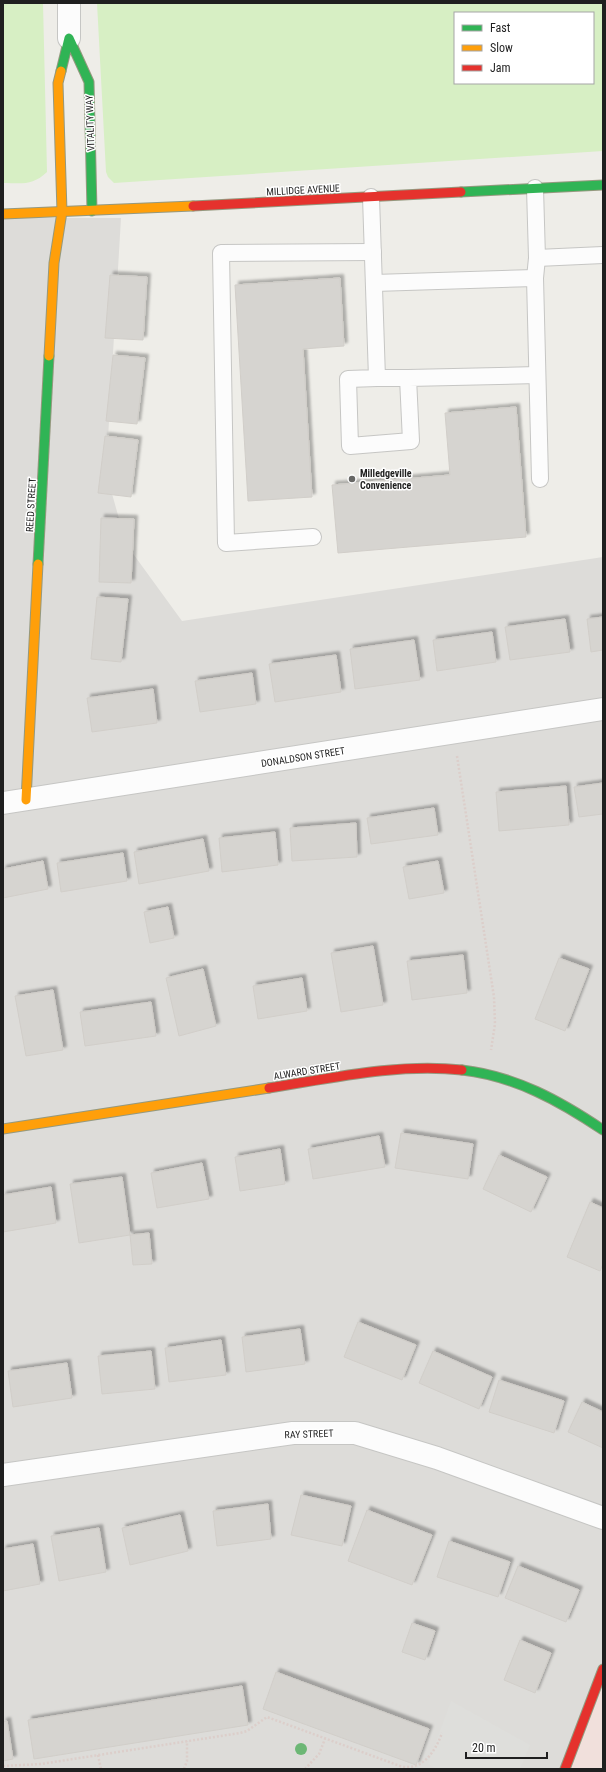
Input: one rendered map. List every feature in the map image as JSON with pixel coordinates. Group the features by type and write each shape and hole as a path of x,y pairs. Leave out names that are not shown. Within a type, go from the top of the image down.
{"street":[{"name":"VITALITY WAY","path":"62,212 58,83 69,38 69,3"},
{"name":"VITALITY WAY","path":"69,38 88,82 92,211"},
{"name":"MILLIDGE AVENUE","path":"3,214 92,211 603,185"},
{"name":"REED STREET","path":"26,800 54,263 62,212"},
{"name":"DONALDSON STREET","path":"3,804 603,709"},
{"name":"ALWARD STREET","path":"3,1129 372,1072 413,1068 488,1074 517,1083 544,1094 575,1111 603,1130"},
{"name":"RAY STREET","path":"3,1475 293,1433 356,1433 437,1458 603,1518"},
{"path":"566,1769 603,1669"}],"lane":[{"path":"535,188 537,258 535,278 540,479"},
{"path":"371,197 378,378"},
{"path":"313,537 226,543 221,253 373,252"},
{"path":"537,258 603,255"},
{"path":"374,283 535,278"},
{"path":"408,378 411,441 350,446 348,379 538,375"}],"path":[{"path":"453,733 494,997 495,1024 488,1074"},
{"path":"3,1766 41,1764 247,1731 267,1717 325,1738 399,1768 412,1769 423,1764 437,1746 442,1734"},
{"path":"305,1769 319,1754 325,1738"},
{"path":"184,1769 187,1761 187,1741"},
{"path":"98,1755 101,1769"}],"shaded area":[{"path":"3,218 121,218 106,472 126,544 182,621 603,557 603,1669 565,1769 3,1769"},
{"path":"603,1669 603,1769 565,1769"},
{"path":"451,1701 530,1745 520,1769 437,1769 428,1764"}],"green space":[{"path":"3,3 43,3 47,172 37,180 27,183 3,183"},
{"path":"97,3 603,3 603,151 114,183 108,177 106,172"}],"building":[{"path":"110,275 147,277 143,340 105,338"},
{"path":"340,278 344,346 303,349 312,497 248,501 235,285"},
{"path":"113,355 145,358 137,424 106,421"},
{"path":"516,407 526,537 338,553 332,485 450,475 445,413"},
{"path":"105,436 138,440 131,497 98,493"},
{"path":"101,518 134,519 131,583 99,582"},
{"path":"97,597 128,599 121,662 91,659"},
{"path":"603,617 603,650 591,652 587,619"},
{"path":"565,619 570,652 510,660 505,627"},
{"path":"492,632 496,662 437,671 433,640"},
{"path":"414,640 420,680 355,689 350,649"},
{"path":"336,655 341,692 275,702 269,664"},
{"path":"252,673 256,704 200,712 195,681"},
{"path":"153,689 157,723 92,732 87,698"},
{"path":"603,783 603,814 579,817 574,787"},
{"path":"566,786 569,825 499,831 496,792"},
{"path":"434,808 438,835 371,844 367,818"},
{"path":"356,823 357,857 292,861 290,828"},
{"path":"275,832 278,865 222,872 219,838"},
{"path":"203,839 209,871 139,884 134,852"},
{"path":"123,853 127,881 61,892 57,863"},
{"path":"43,861 48,889 3,898 3,869"},
{"path":"438,861 444,893 409,899 403,867"},
{"path":"168,907 174,938 150,943 144,912"},
{"path":"373,946 383,1005 341,1012 331,953"},
{"path":"463,955 467,993 412,1000 407,961"},
{"path":"559,958 589,969 565,1031 535,1019"},
{"path":"203,969 216,1026 179,1036 166,978"},
{"path":"302,978 307,1011 258,1019 253,986"},
{"path":"53,990 63,1050 26,1056 15,996"},
{"path":"151,1002 156,1036 85,1046 80,1012"},
{"path":"401,1133 473,1144 468,1179 395,1168"},
{"path":"379,1136 385,1167 313,1179 308,1149"},
{"path":"280,1149 285,1184 240,1191 235,1157"},
{"path":"499,1155 547,1177 531,1212 483,1189"},
{"path":"202,1163 209,1199 157,1208 151,1173"},
{"path":"122,1177 130,1235 79,1243 70,1184"},
{"path":"51,1187 56,1223 3,1232 3,1195"},
{"path":"590,1202 603,1208 603,1264 600,1271 567,1257"},
{"path":"149,1233 152,1264 133,1265 130,1235"},
{"path":"358,1322 416,1345 402,1380 344,1357"},
{"path":"300,1329 305,1364 246,1372 242,1337"},
{"path":"221,1340 226,1375 169,1382 165,1348"},
{"path":"151,1351 155,1389 102,1394 98,1356"},
{"path":"433,1351 492,1377 479,1409 419,1383"},
{"path":"67,1363 72,1398 13,1407 8,1371"},
{"path":"499,1380 564,1401 554,1433 489,1412"},
{"path":"582,1402 603,1412 603,1448 568,1432"},
{"path":"301,1495 351,1506 342,1546 291,1535"},
{"path":"268,1504 271,1539 217,1546 213,1511"},
{"path":"367,1510 432,1535 412,1585 348,1561"},
{"path":"180,1515 188,1551 130,1565 122,1528"},
{"path":"99,1528 106,1572 59,1581 51,1536"},
{"path":"449,1541 510,1562 498,1597 437,1577"},
{"path":"33,1544 40,1584 3,1591 3,1549"},
{"path":"518,1566 579,1590 566,1622 505,1598"},
{"path":"412,1623 435,1631 425,1660 402,1652"},
{"path":"520,1640 551,1653 535,1693 504,1680"},
{"path":"276,1672 429,1729 416,1765 263,1709"},
{"path":"242,1686 248,1725 34,1759 28,1720"},
{"path":"7,1721 13,1759 3,1761 3,1722"}],"traffic: fast":[{"path":"61,71 69,38 89,82 92,211"},
{"path":"461,192 603,185"},
{"path":"38,564 49,356"},
{"path":"462,1070 500,1078 536,1091 570,1109 603,1130"}],"traffic: slow":[{"path":"49,356 54,263 62,212 58,83 61,71"},
{"path":"3,214 193,206"},
{"path":"26,800 38,564"},
{"path":"3,1129 269,1088"}],"traffic: jam":[{"path":"193,206 461,192"},
{"path":"269,1088 389,1070 414,1068 462,1070"},
{"path":"565,1769 603,1669"}],"place":[{"name":"Milledgeville Convenience","path":"352,479"}]}
